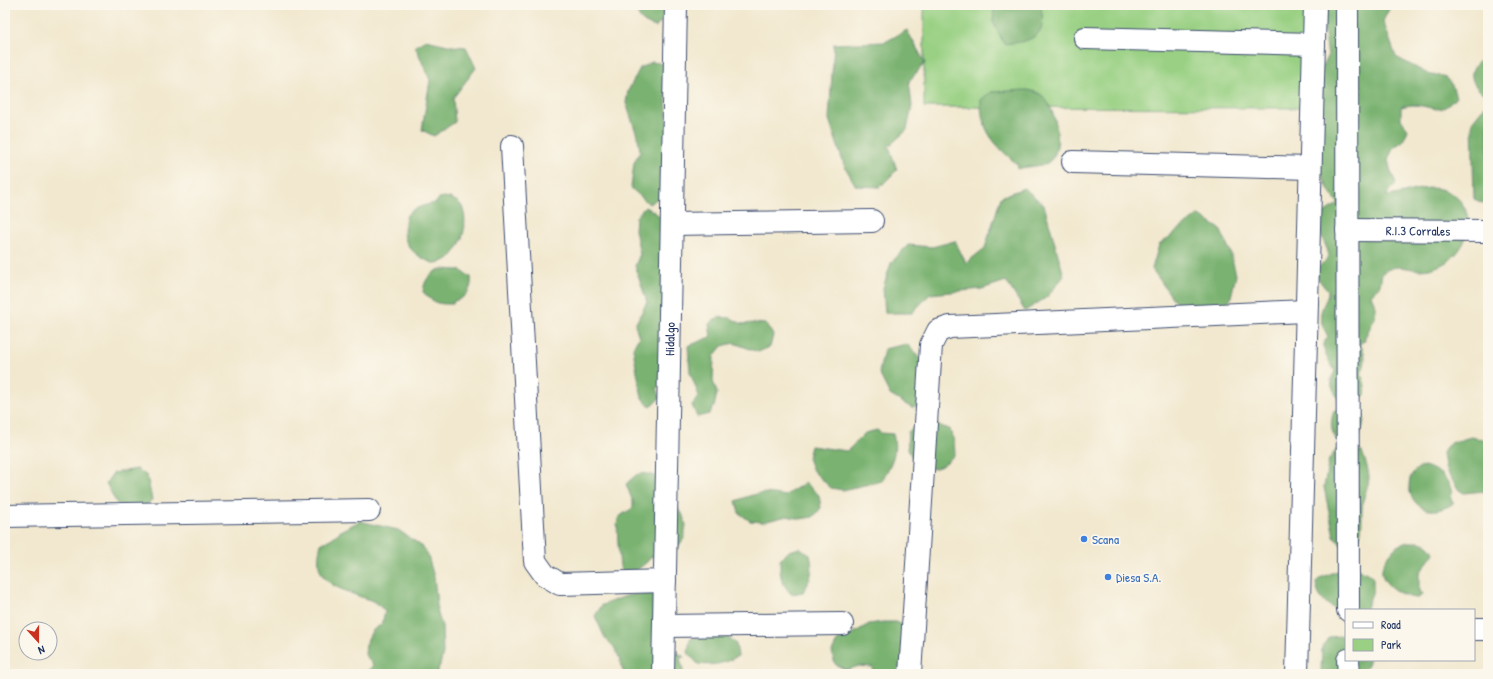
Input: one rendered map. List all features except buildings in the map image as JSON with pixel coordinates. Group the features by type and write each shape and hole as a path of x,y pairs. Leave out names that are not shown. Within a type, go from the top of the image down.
{"street":[{"name":"Hidalgo","path":"663,674 676,5"},
{"path":"1297,674 1315,5"},
{"path":"1347,5 1348,609"},
{"path":"1085,38 1314,44"},
{"path":"512,146 535,561 545,575 560,584 665,581"},
{"path":"1073,162 1310,168"},
{"path":"672,224 872,221"},
{"name":"R.I.3 Corrales","path":"1347,230 1488,231"},
{"path":"910,674 931,345 938,332 950,327 1306,311"},
{"path":"5,516 369,510"},
{"path":"664,626 842,624"},
{"path":"1475,628 1488,629"},
{"path":"1348,661 1349,674"}],"green space":[{"path":"635,5 669,5 665,17 656,27 641,20"},
{"path":"924,5 1306,5 1305,108 924,107"},
{"path":"994,5 1040,5 1042,24 1040,31 1036,36 1022,42 1004,44 993,22"},
{"path":"1329,5 1391,5 1383,21 1396,57 1430,75 1444,76 1452,85 1456,97 1446,107 1436,109 1414,105 1401,107 1401,119 1408,130 1403,141 1393,148 1388,160 1396,183 1386,196 1426,188 1440,189 1453,194 1461,203 1467,213 1468,224 1462,247 1454,256 1443,264 1431,269 1422,270 1395,267 1382,273 1380,285 1371,295 1376,307 1374,319 1364,339 1366,340 1359,344 1362,347 1365,358 1361,373 1365,395 1356,399 1338,399 1332,387 1331,380 1335,371 1324,350 1325,341 1328,337 1322,323 1321,316 1328,291 1317,275 1319,267 1328,257 1327,248 1321,233 1321,218 1323,214 1332,207 1339,204 1328,189 1319,164 1313,138 1326,115 1320,104 1315,79 1328,57 1323,20"},
{"path":"907,30 925,63 909,81 912,106 907,130 889,146 897,170 880,187 856,186 844,165 829,119 834,44 885,42"},
{"path":"426,40 452,46 466,47 476,68 453,98 455,122 434,136 422,130 430,80 415,46"},
{"path":"1488,56 1488,96 1476,87 1472,76 1475,65"},
{"path":"652,62 664,64 670,163 661,170 670,179 679,179 660,197 649,204 631,188 634,163 640,151 638,138 626,103 628,91 640,68"},
{"path":"1028,90 1040,94 1050,107 1057,128 1058,139 1053,157 1047,163 1017,169 1018,165 996,144 986,129 981,111 981,100 990,92"},
{"path":"1488,102 1488,205 1474,199 1472,122"},
{"path":"1024,188 1044,205 1064,276 1047,297 1025,311 1006,281 982,289 930,294 912,313 885,313 883,288 891,263 908,245 932,247 955,241 966,263 985,248 1001,197"},
{"path":"444,197 458,202 461,205 464,212 465,226 461,242 453,254 444,261 433,263 415,253 407,244 404,231 405,220 407,215 416,208 436,203 439,198"},
{"path":"645,207 656,213 665,222 665,378 657,388 660,398 650,407 642,398 633,348 639,337 635,325 647,302 635,266 640,254 635,230 636,217"},
{"path":"1198,215 1220,229 1230,251 1236,275 1230,301 1208,320 1183,313 1152,269 1159,245"},
{"path":"441,269 460,270 471,277 471,286 465,296 454,301 453,304 436,302 430,299 423,292 428,278"},
{"path":"719,317 731,318 742,324 766,324 773,335 770,347 758,352 734,343 722,346 714,356 713,381 717,393 714,407 709,414 697,417 692,405 699,396 690,372 688,346 711,337 709,324"},
{"path":"907,344 940,382 925,404 912,408 890,395 879,373 884,349"},
{"path":"1340,408 1353,408 1362,412 1364,421 1357,439 1338,441 1335,438 1331,423 1334,411"},
{"path":"918,424 939,425 950,430 954,441 955,454 943,465 931,469 919,468 913,459 907,443 908,432"},
{"path":"877,430 881,433 893,434 895,447 893,458 882,481 843,490 831,488 813,471 808,458 811,446 847,451 865,433"},
{"path":"1471,437 1488,440 1488,491 1484,493 1485,491 1464,493 1459,490 1447,472 1445,466 1443,453 1446,447 1451,443"},
{"path":"1349,448 1362,452 1369,476 1362,507 1361,531 1355,547 1342,546 1334,536 1324,487 1329,459 1337,449"},
{"path":"1424,466 1436,471 1445,478 1451,488 1451,501 1454,503 1439,509 1427,510 1418,505 1412,497 1409,488 1410,479 1415,471"},
{"path":"137,469 147,476 152,500 143,509 117,504 106,483 113,473"},
{"path":"642,473 660,477 673,505 682,513 686,525 684,538 676,550 651,557 637,570 623,571 620,566 617,522 619,517 633,508 633,502 626,484 636,475"},
{"path":"805,483 819,495 821,508 813,517 800,519 787,516 763,522 750,521 739,513 736,501 749,496 765,493 784,496"},
{"path":"360,521 398,530 419,544 427,553 434,577 438,614 442,626 443,653 436,674 366,674 373,665 365,655 366,643 372,631 382,624 385,611 373,601 333,585 326,580 319,566 321,544 342,530"},
{"path":"1408,542 1420,542 1426,544 1434,553 1419,574 1419,593 1423,593 1419,598 1413,598 1398,592 1384,580 1382,575 1383,565 1395,548"},
{"path":"800,548 810,555 812,570 808,583 803,592 791,594 781,578 780,560 789,551"},
{"path":"1345,568 1357,569 1370,575 1373,578 1373,591 1365,609 1345,609 1345,614 1326,603 1319,595 1317,590 1316,583 1320,578"},
{"path":"653,594 665,600 674,650 684,657 680,658 684,674 624,674 619,657 614,647 605,638 595,616 602,605 626,596"},
{"path":"895,622 907,627 900,674 873,674 872,667 859,666 846,670 835,664 832,652 837,641 849,636 869,624"},
{"path":"714,634 726,636 736,644 738,656 718,664 698,664 688,653 690,639"},
{"path":"1342,636 1345,638 1345,661 1370,661 1363,674 1321,674 1322,647 1329,637"}],"place":[{"name":"Scana","path":"1084,539"},
{"name":"Diesa S.A.","path":"1108,577"}]}
